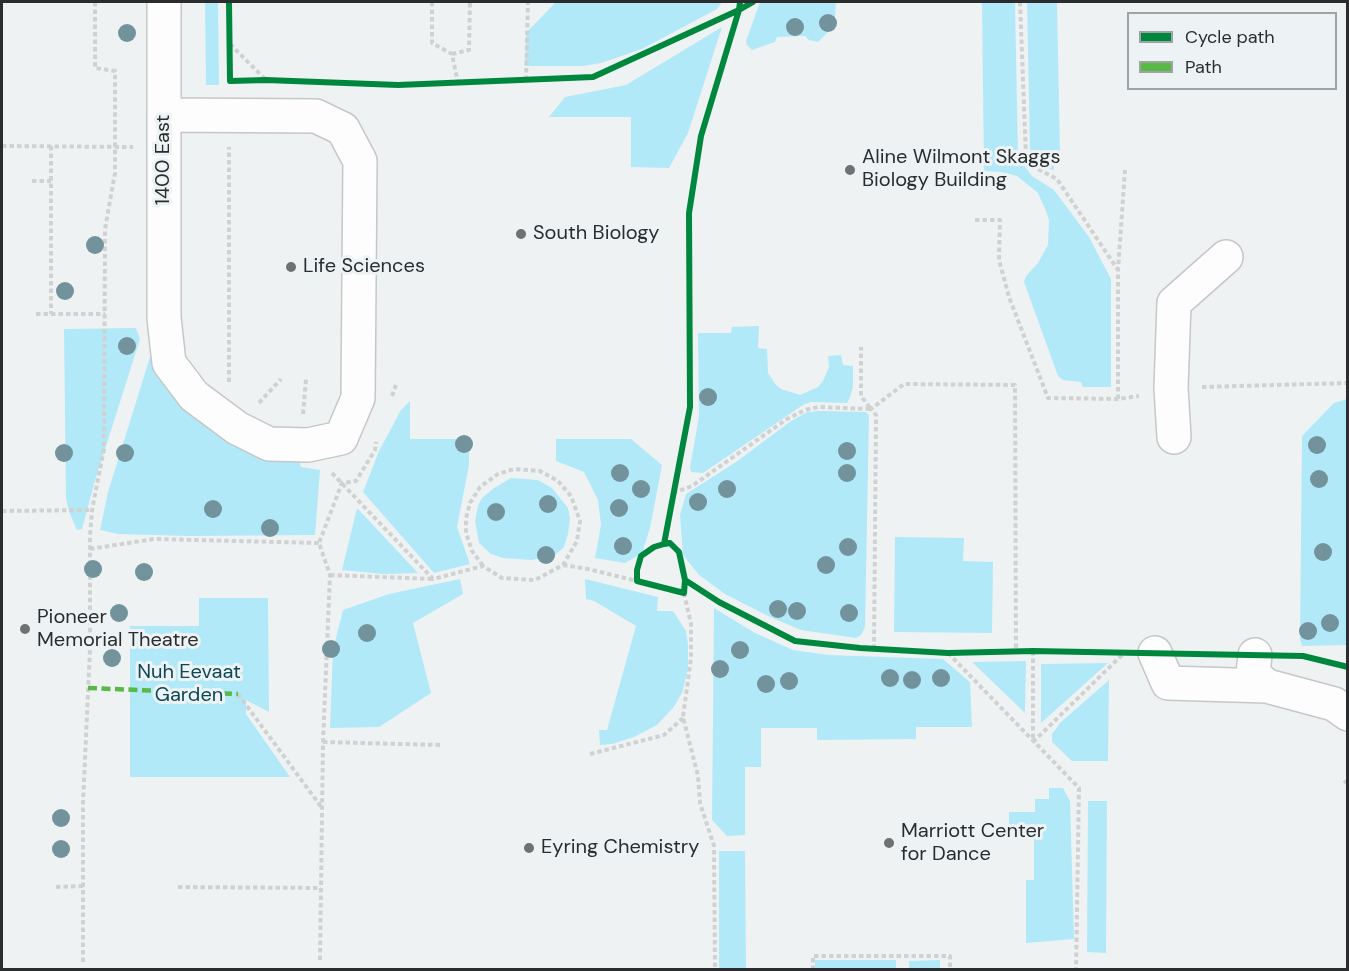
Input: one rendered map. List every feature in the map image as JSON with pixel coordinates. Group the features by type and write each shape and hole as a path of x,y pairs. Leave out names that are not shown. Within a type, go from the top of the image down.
{"lane":[{"name":"1400 East","path":"164,2 164,318 169,363 195,396 237,428 269,444 308,445 341,438 358,398 360,160 343,129 316,116 230,114"},
{"path":"164,115 230,114"},
{"path":"1174,437 1171,388 1174,303 1226,258"},
{"path":"1132,653 1168,683 1267,686 1334,704 1347,714"},
{"path":"1255,655 1253,674 1267,686"}],"path":[{"path":"83,962 83,803 90,649 90,549 92,510 104,449 105,229 115,173 115,71 95,68 95,2"},
{"path":"432,2 432,43 452,54 469,50 470,2"},
{"path":"526,80 528,2"},
{"path":"1020,2 1026,157 1036,168 1056,179 1118,270"},
{"path":"230,33 230,53"},
{"path":"230,44 266,80"},
{"path":"452,54 458,83"},
{"path":"514,80 537,79"},
{"path":"257,80 277,80"},
{"path":"446,83 469,82"},
{"path":"228,317 230,114"},
{"path":"2,146 132,147"},
{"path":"51,146 51,314"},
{"path":"1118,399 1118,270 1125,170"},
{"path":"32,181 51,181"},
{"path":"975,220 1000,220 999,260 1006,287 1048,398 1132,399 1171,388 1347,383"},
{"path":"36,314 105,314"},
{"path":"861,347 861,396 876,415 871,649 885,649"},
{"path":"254,408 281,379"},
{"path":"673,494 692,486 787,419 805,410 818,407 871,409 904,384 1015,385 1016,652"},
{"path":"388,404 396,385"},
{"path":"320,960 323,742 330,575 319,543 342,483 356,481 375,450 376,433"},
{"path":"563,565 577,541 580,521 571,495 558,481 540,471 514,469 498,474 480,487 470,503 466,518 466,532 472,551 483,566 502,578 535,580 563,565 638,581"},
{"path":"671,504 675,483"},
{"path":"2,511 92,510"},
{"path":"90,549 154,539 319,543"},
{"path":"330,575 433,579"},
{"path":"684,593 691,624 692,658 683,717 698,776 700,803 714,846 714,969"},
{"path":"1033,651 1033,742"},
{"path":"1005,652 1044,651"},
{"path":"938,653 959,653"},
{"path":"948,653 1079,788 1076,969"},
{"path":"1033,742 1132,653"},
{"path":"238,694 323,809"},
{"path":"590,754 664,735 683,717"},
{"path":"323,742 441,745"},
{"path":"56,887 83,886"},
{"path":"178,887 321,888"},
{"path":"813,969 813,956 950,956 951,969"}],"green space":[{"path":"205,2 218,2 219,85 206,85"},
{"path":"556,2 722,2 717,9 642,49 601,63 583,66 525,66 526,33"},
{"path":"760,2 836,2 835,19 830,30 818,42 809,40 805,36 777,37 775,42 752,50 746,41"},
{"path":"982,2 1015,3 1018,157 1032,176 1054,190 1089,237 1111,279 1111,387 1083,387 1081,382 1063,380 1058,376 1024,282 1048,245 1049,220 1046,211 1038,193 1017,176 984,171"},
{"path":"1027,2 1057,2 1060,155 1053,155 1054,170 1040,167 1033,161 1030,154"},
{"path":"722,27 688,133 669,168 631,167 631,117 549,117 565,97 626,85"},
{"path":"759,326 758,348 767,349 768,373 781,389 800,395 818,387 829,367 828,356 841,355 843,365 853,366 853,387 850,397 847,403 811,402 803,405 703,473 691,472 699,416 698,333 731,333 732,327"},
{"path":"136,328 140,339 82,529 77,530 66,499 64,329"},
{"path":"155,341 156,362 298,457 301,467 320,470 315,535 189,536 118,534 100,530 108,492"},
{"path":"1347,399 1347,645 1302,646 1300,639 1302,436 1334,403"},
{"path":"410,401 410,439 469,439 469,465 457,527 470,564 434,573 363,492 379,451 401,410"},
{"path":"807,412 866,412 869,415 865,627 861,635 856,638 801,630 770,617 725,594 699,575 683,555 680,515 686,494 736,462 791,421"},
{"path":"556,439 631,439 662,465 650,528 642,553 625,563 595,558 601,525 598,500 584,472 556,461"},
{"path":"511,478 538,480 552,488 568,508 570,518 568,534 564,547 554,556 531,560 503,558 491,554 479,543 475,521 478,506 482,498"},
{"path":"357,508 418,573 384,574 342,570"},
{"path":"895,537 964,538 963,561 993,562 992,633 894,632"},
{"path":"460,579 463,594 413,623 431,693 379,727 330,728 333,650 343,610 389,594"},
{"path":"585,579 658,597 657,611 673,611 686,631 688,669 682,693 673,708 657,725 634,737 612,744 600,745 599,730 607,730 636,626 594,601 586,599"},
{"name":"Nuh Eevaat Garden","path":"199,598 268,598 269,712 246,700 246,714 290,777 130,777 130,626 199,626"},
{"path":"714,608 755,633 793,650 828,655 943,659 970,682 972,727 916,727 916,739 817,740 817,728 761,728 761,767 745,767 745,835 727,836 712,820"},
{"path":"1026,661 1025,713 972,662"},
{"path":"1108,663 1041,723 1041,664"},
{"path":"1109,680 1108,761 1072,761 1052,742 1052,734 1061,722"},
{"path":"1049,788 1063,788 1070,801 1074,939 1026,943 1026,880 1034,880 1034,826 1009,826 1009,812 1035,812 1035,799 1049,799"},
{"path":"1088,801 1107,801 1106,953 1087,952"},
{"path":"719,851 745,851 746,969 719,969"},
{"path":"815,960 896,960 896,969 815,969"},
{"path":"940,960 940,969 909,969 909,961"}],"marked path":[{"path":"88,688 238,694"}],"cycle path":[{"path":"229,2 230,81 266,80 398,85 593,77 753,2"},
{"path":"740,2 701,136 689,213 690,407 664,544 670,543 679,552 685,580 719,602 795,641 860,648 948,653 1033,651 1303,656 1348,667"},
{"path":"664,544 654,547 641,556 637,581 684,593 685,580"}],"place":[{"name":"Aline Wilmont Skaggs Biology Building","path":"850,170"},
{"name":"South Biology","path":"521,234"},
{"name":"Life Sciences","path":"291,267"},
{"name":"Pioneer Memorial Theatre","path":"25,629"},
{"name":"Marriott Center for Dance","path":"889,843"},
{"name":"Eyring Chemistry","path":"529,848"}]}
